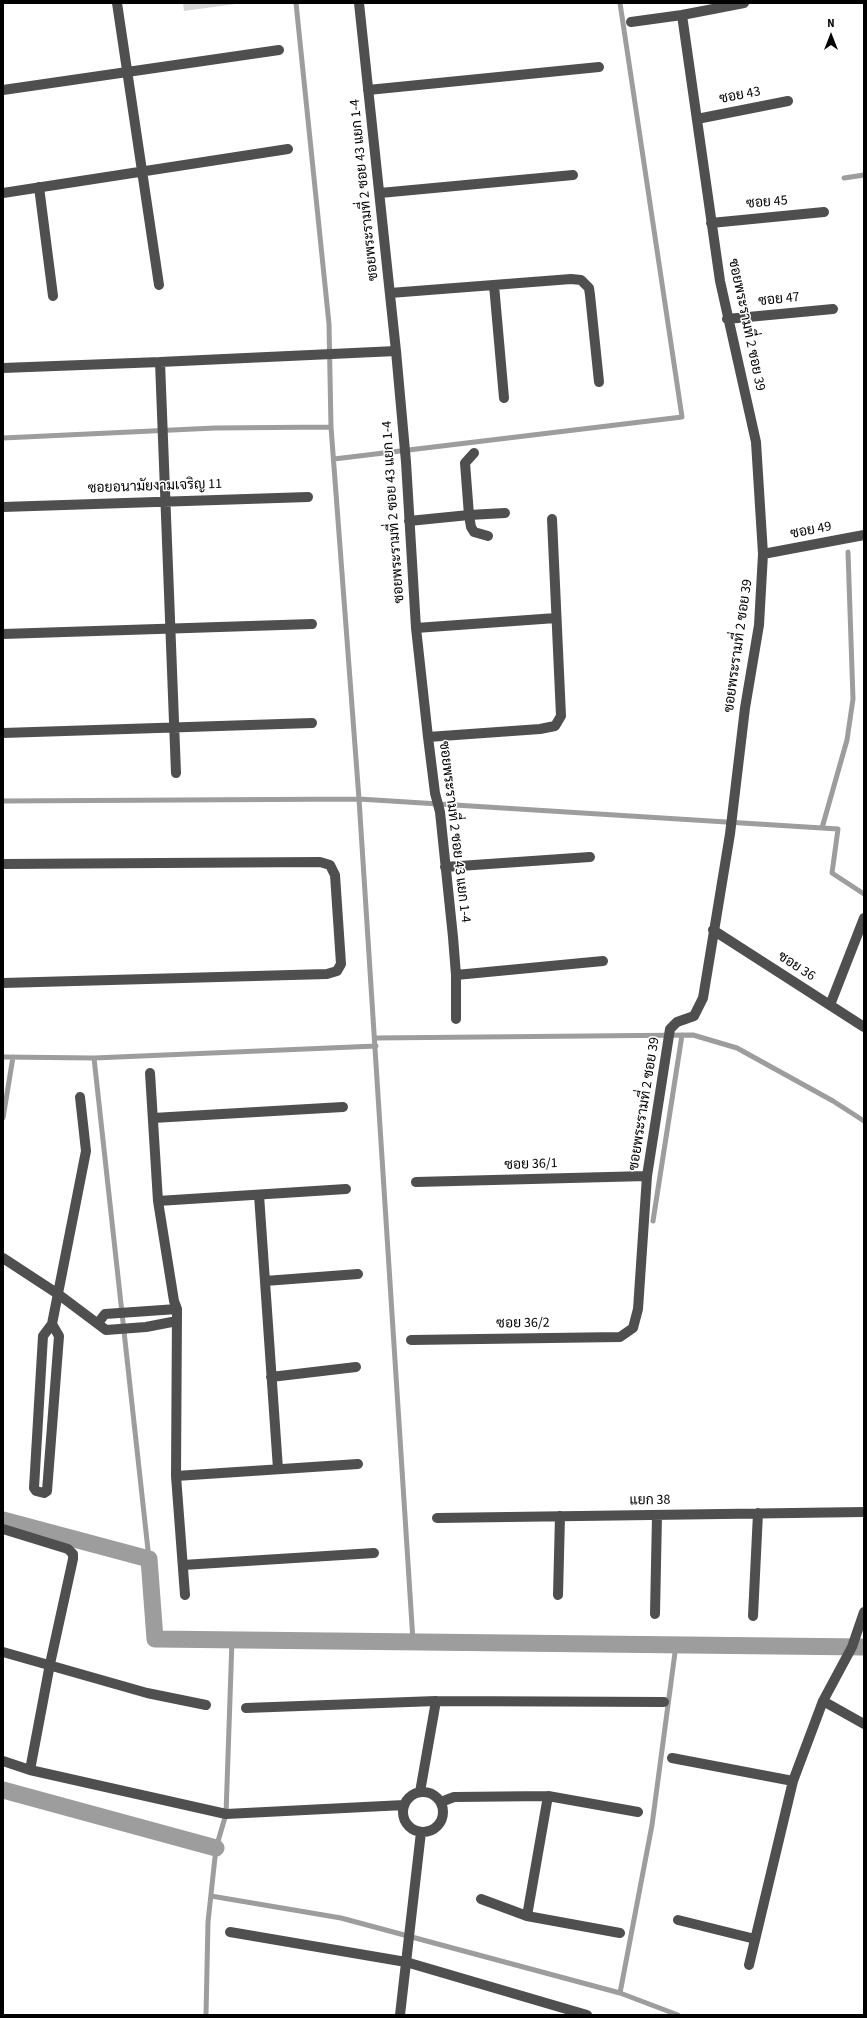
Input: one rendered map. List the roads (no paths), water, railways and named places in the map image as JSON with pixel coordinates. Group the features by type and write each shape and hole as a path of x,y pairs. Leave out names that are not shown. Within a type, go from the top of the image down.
{"street":[{"path":"117,3 160,285"},
{"name":"ซอยพระรามที่ 2 ซอย 43 แยก 1-4","path":"359,3 396,351 406,462 416,628 435,793 440,812 446,867 456,975 456,1019"},
{"path":"631,22 682,15 744,3"},
{"name":"ซอยพระรามที่ 2 ซอย 39","path":"633,1328 638,1309 648,1176 670,1029 677,1022 694,1016 703,998 730,834 745,708 759,624 763,554 756,442 751,414 728,319 711,223 682,15"},
{"path":"3,90 279,50"},
{"path":"368,90 599,68"},
{"name":"ซอย 43","path":"697,119 788,101"},
{"path":"3,192 288,149"},
{"path":"380,193 573,176"},
{"path":"38,187 53,296"},
{"name":"ซอย 45","path":"711,223 824,212"},
{"path":"390,293 571,279 581,280 586,283 590,295 599,382"},
{"path":"494,285 504,398"},
{"name":"ซอย 47","path":"728,319 833,309"},
{"path":"3,368 396,351"},
{"path":"160,362 176,773"},
{"path":"474,453 465,463 469,515 474,532 488,536"},
{"name":"ซอยอนามัยงามเจริญ 11","path":"3,507 308,497"},
{"path":"409,521 505,513"},
{"path":"428,737 540,729 555,726 561,716 552,520"},
{"name":"ซอย 49","path":"763,554 864,535"},
{"path":"416,628 556,618"},
{"path":"3,634 312,624"},
{"path":"3,733 312,722"},
{"path":"446,867 590,857"},
{"path":"3,864 320,862 330,865 335,875 341,964 337,971 327,974 3,983"},
{"path":"830,1005 864,918"},
{"name":"ซอย 36","path":"713,930 864,1027"},
{"path":"456,975 603,961"},
{"path":"150,1073 158,1201 174,1301 177,1308 176,1476 185,1595"},
{"path":"52,1324 59,1336 47,1491 44,1493 36,1491 34,1488 43,1336 52,1324 86,1151 80,1097"},
{"path":"153,1118 343,1107"},
{"name":"ซอย 36/1","path":"416,1182 648,1176"},
{"path":"158,1201 346,1189"},
{"path":"258,1195 278,1469"},
{"path":"3,1258 58,1294 102,1326 130,1329 177,1321"},
{"path":"265,1281 358,1274"},
{"path":"102,1326 105,1314 177,1308"},
{"name":"ซอย 36/2","path":"411,1340 620,1337 633,1328"},
{"path":"272,1377 356,1367"},
{"path":"176,1476 358,1464"},
{"name":"แยก 38","path":"437,1518 864,1512"},
{"path":"753,1616 758,1513"},
{"path":"655,1614 657,1515"},
{"path":"558,1595 560,1516"},
{"path":"3,1529 68,1549 73,1554 30,1770"},
{"path":"183,1565 374,1553"},
{"path":"749,1965 793,1781 823,1701 853,1644 864,1612"},
{"path":"3,1652 50,1664 146,1693 206,1705"},
{"path":"420,1792 436,1701"},
{"path":"246,1708 436,1701 664,1702"},
{"path":"823,1701 864,1724"},
{"path":"672,1758 793,1781"},
{"path":"3,1761 30,1770 226,1814 404,1805"},
{"path":"420,1792 428,1792 436,1796 441,1802 443,1810 440,1823 430,1831 421,1832 412,1829 406,1823 403,1814 404,1805 413,1794 420,1792"},
{"path":"441,1802 454,1797 467,1796 548,1796 638,1812"},
{"path":"526,1916 548,1796"},
{"path":"400,2015 421,1832"},
{"path":"481,1899 526,1916 620,1933"},
{"path":"678,1920 755,1939"},
{"path":"230,1932 406,1962 587,2015"}],"waterway":[{"path":"296,3 329,324 331,427 359,799 413,1641"},
{"path":"334,459 682,417 620,3"},
{"path":"844,178 864,175"},
{"path":"3,438 215,428 331,427"},
{"path":"822,828 847,740 853,699 848,552"},
{"path":"3,801 359,799 838,829 832,873 864,894"},
{"path":"653,1221 682,1035"},
{"path":"375,1038 693,1035 737,1048 833,1101 864,1121"},
{"path":"3,1057 94,1058 376,1046"},
{"path":"3,1118 13,1057"},
{"path":"94,1058 149,1559"},
{"path":"3,1520 149,1559 155,1639 864,1647"},
{"path":"206,2015 208,1922 216,1848 226,1814 232,1640"},
{"path":"620,1993 652,1825 676,1645"},
{"path":"3,1790 216,1848"},
{"path":"211,1896 341,1918 620,1993 678,2015"}]}
